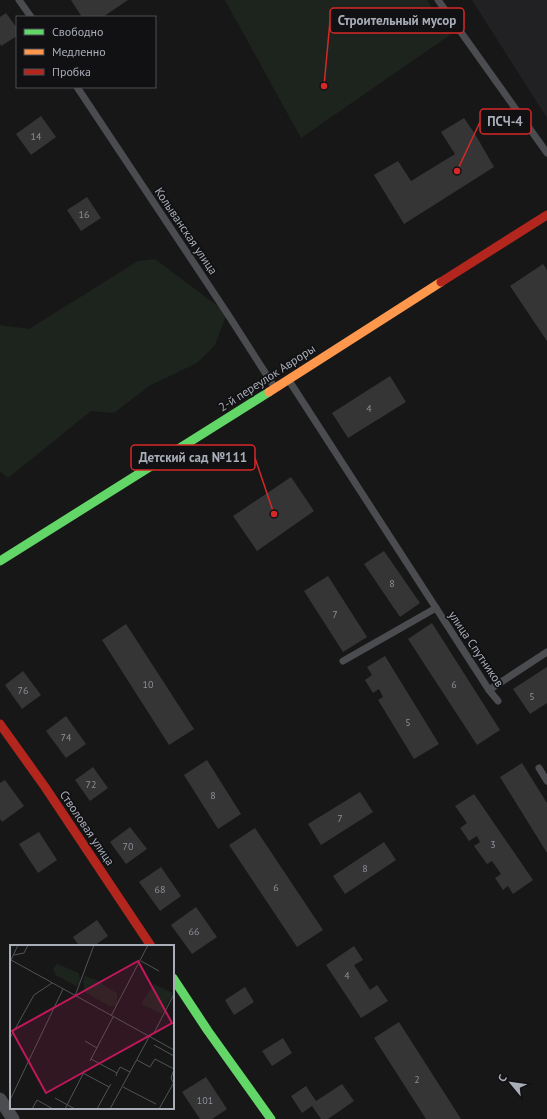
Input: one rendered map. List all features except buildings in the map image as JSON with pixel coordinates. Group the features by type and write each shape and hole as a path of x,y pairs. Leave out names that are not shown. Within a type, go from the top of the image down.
{"street":[{"name":"2-й переулок Авроры","path":"0,560 116,489 547,215"},
{"name":"Стволовая улица","path":"0,724 45,787 151,945"},
{"path":"174,980 208,1031 271,1119"},
{"path":"0,1099 13,1119"}],"lane":[{"path":"20,0 30,16"},
{"path":"438,0 547,153"},
{"name":"Колыванская улица","path":"78,88 275,388"},
{"name":"улица Спутников","path":"288,379 489,690 498,701"},
{"path":"343,661 436,608"},
{"path":"489,690 547,652"},
{"path":"539,768 547,780"}],"shaded area":[{"path":"225,0 427,0 450,35 301,138"},
{"path":"472,0 547,0 547,118"},
{"path":"155,259 227,313 215,345 197,363 149,386 114,413 91,411 8,478 0,471 0,325 29,329 138,261"}],"traffic: fast":[{"path":"0,561 269,392"},
{"path":"174,980 208,1031 271,1119"}],"traffic: slow":[{"path":"269,392 441,282"}],"traffic: jam":[{"path":"441,282 547,215"},
{"path":"0,724 45,787 150,945"}],"place":[{"name":"Строительный мусор","path":"324,86"},
{"name":"ПСЧ-4","path":"457,171"},
{"name":"Детский сад №111","path":"274,514"}]}
